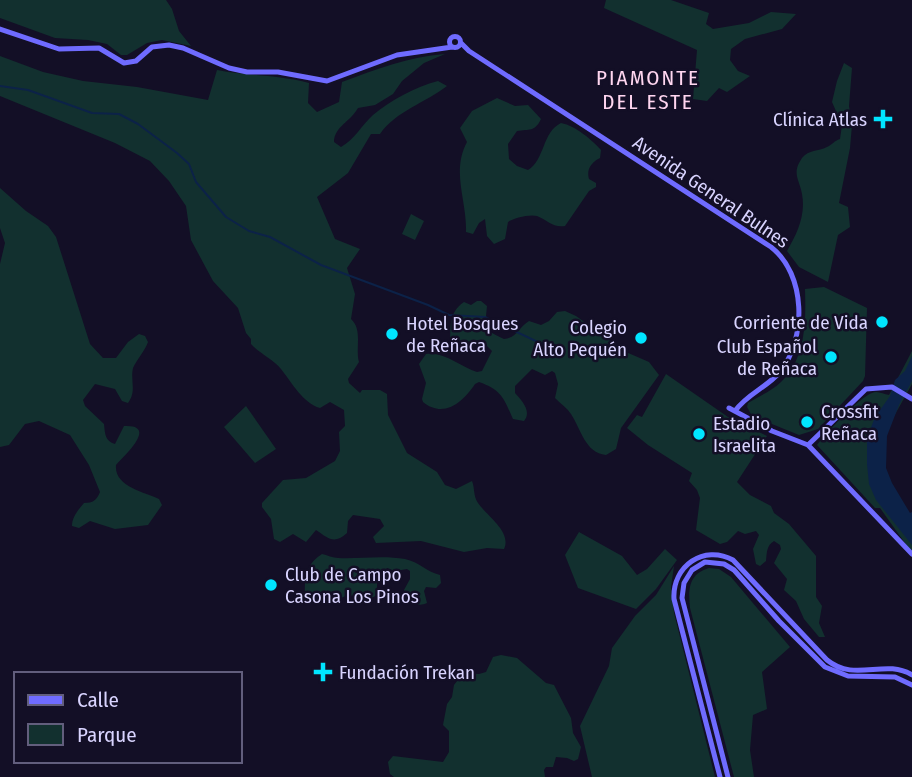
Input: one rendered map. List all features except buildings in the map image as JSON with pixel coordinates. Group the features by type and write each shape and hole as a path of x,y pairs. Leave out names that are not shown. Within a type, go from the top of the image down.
{"street":[{"name":"Avenida General Bulnes","path":"0,29 59,49 99,48 124,63 134,63 152,47 164,45 183,48 205,59 241,71 278,72 327,81 387,58 432,48 455,44 470,51 780,254 792,273 798,292 794,342 779,373 732,409 742,415"},
{"path":"808,445 866,389 892,387 910,397"},
{"path":"744,399 742,415 808,445 912,554"},
{"path":"720,777 674,595 680,572 694,559 715,554 733,560 834,665 851,671 895,669 909,674"},
{"path":"728,777 682,598 685,580 698,565 716,562 731,568 779,621 830,670 848,676 895,677 909,683"}],"green space":[{"path":"0,0 166,0 179,31 191,46 162,40 147,43 127,55 121,55 107,44 55,38 0,18"},
{"path":"606,0 671,0 709,13 706,24 713,29 749,23 771,12 796,14 782,29 745,39 731,49 730,60 738,71 750,76 727,92 719,88 707,101 693,99 697,50 604,8"},
{"path":"445,54 424,63 402,81 393,94 375,105 358,108 340,128 334,142 341,147 373,115 395,99 438,81 447,86 402,113 380,134 371,134 348,173 317,197 335,239 360,249 347,268 355,294 351,319 357,328 359,362 348,379 349,383 360,393 362,390 380,390 387,394 388,415 407,453 437,472 445,485 456,489 472,481 476,500 505,536 504,549 487,548 464,552 421,541 376,543 373,537 384,526 380,519 353,515 348,521 347,533 338,539 331,539 316,530 306,542 293,534 280,542 274,539 271,519 262,503 283,480 306,478 335,461 340,451 339,432 345,426 344,410 330,402 320,408 308,402 278,365 251,344 238,308 213,281 191,240 186,206 169,181 150,161 115,143 0,96 0,56 43,72 83,81 137,87 208,100 217,70 298,80 309,83 308,103 317,112 339,102 342,82 405,61"},
{"path":"844,63 852,68 849,106 852,125 839,203 848,207 850,227 838,235 828,282 799,267 787,251 797,231 803,209 797,168 808,153 824,149 840,139 842,125 832,102"},
{"path":"497,98 515,106 528,105 541,119 534,128 517,131 508,144 509,159 517,166 528,170 534,165 550,133 561,123 578,130 601,150 600,158 592,164 588,172 589,179 596,183 596,187 589,191 565,226 554,225 537,216 518,218 508,222 505,239 494,244 487,236 485,219 479,223 473,234 466,232 460,164 467,142 460,128 472,111"},
{"path":"0,188 48,226 56,237 90,344 103,358 116,358 128,342 139,334 145,336 148,342 133,368 133,390 128,403 122,401 115,389 95,384 83,400 85,406 104,424 106,437 112,443 115,444 124,426 139,430 136,442 116,465 120,479 125,484 159,499 162,505 148,525 115,529 90,521 79,528 72,526 74,517 84,503 94,500 100,492 89,465 70,435 39,421 25,424 9,445 0,447 0,264 5,243 0,228"},
{"path":"411,214 424,221 415,240 402,234"},
{"name":"Club Español de Reñaca","path":"824,287 867,308 865,376 818,429 799,435 752,416 747,407 748,403 774,388 789,373 803,338 805,289"},
{"path":"477,301 487,306 488,330 504,339 512,337 529,321 541,325 557,312 565,311 626,352 649,362 659,375 621,428 616,449 606,455 588,445 571,414 555,398 558,384 552,371 545,375 532,369 515,386 515,393 527,410 524,421 513,419 501,396 493,388 479,382 459,402 446,409 431,407 423,402 426,383 419,364 426,354 446,357 477,372 482,371 492,351 484,343 472,347 450,343 451,321 455,311 464,302 471,305"},
{"path":"912,351 912,384 883,436 883,471 912,526 912,553 880,508 875,508 817,445 859,401 876,392 889,395"},
{"path":"666,374 728,417 767,436 737,482 750,495 771,506 774,513 789,524 816,556 816,597 822,606 819,623 825,637 819,637 804,619 796,601 784,590 787,579 774,563 781,549 780,545 774,541 771,543 766,561 760,566 756,564 753,549 759,535 756,531 745,534 738,531 727,542 720,544 696,530 700,498 689,481 692,473 627,428 637,415 642,417"},
{"path":"246,406 276,449 255,463 224,427"},
{"path":"579,532 622,556 637,575 647,569 665,549 677,560 656,589 636,609 578,588 565,555"},
{"path":"322,554 338,558 405,559 440,575 441,583 436,588 426,587 424,591 427,603 416,604 407,597 404,590 410,579 410,571 387,568 377,580 377,595 370,599 348,595 334,601 311,597 305,594 306,576 310,566"},
{"path":"674,566 671,587 674,613 715,777 592,777 580,726 609,666 612,648 635,616 656,595"},
{"path":"709,568 719,569 731,577 790,647 762,672 767,709 753,715 750,750 754,777 734,777 690,608 691,583 697,574"},
{"path":"501,655 517,658 546,683 554,685 571,718 573,733 581,747 578,759 574,761 556,757 553,767 546,767 544,770 545,777 394,777 390,774 388,762 393,756 443,762 449,752 449,731 443,725 454,685 463,673 486,672 493,657"}],"water":[{"path":"912,356 912,381 887,436 886,468 892,483 910,513 912,512 912,545 876,500 869,484 867,438 875,417 890,396 895,380 905,371"}],"waterway":[{"path":"0,86 28,90 92,113 119,114 138,124 177,153 189,164 196,182 226,217 249,231 270,237 321,265 449,315 485,317 542,344"}],"place":[{"name":"Clínica Atlas","path":"883,119"},
{"name":"Corriente de Vida","path":"882,322"},
{"name":"Hotel Bosques de Reñaca","path":"392,334"},
{"name":"Colegio Alto Pequén","path":"641,338"},
{"name":"Club Español de Reñaca","path":"831,357"},
{"name":"Crossfit Reñaca","path":"807,422"},
{"name":"Estadio Israelita","path":"699,434"},
{"name":"Club de Campo Casona Los Pinos","path":"271,585"},
{"name":"Fundación Trekan","path":"323,672"}],"district":[{"name":"PIAMONTE DEL ESTE","path":"648,90"}]}
